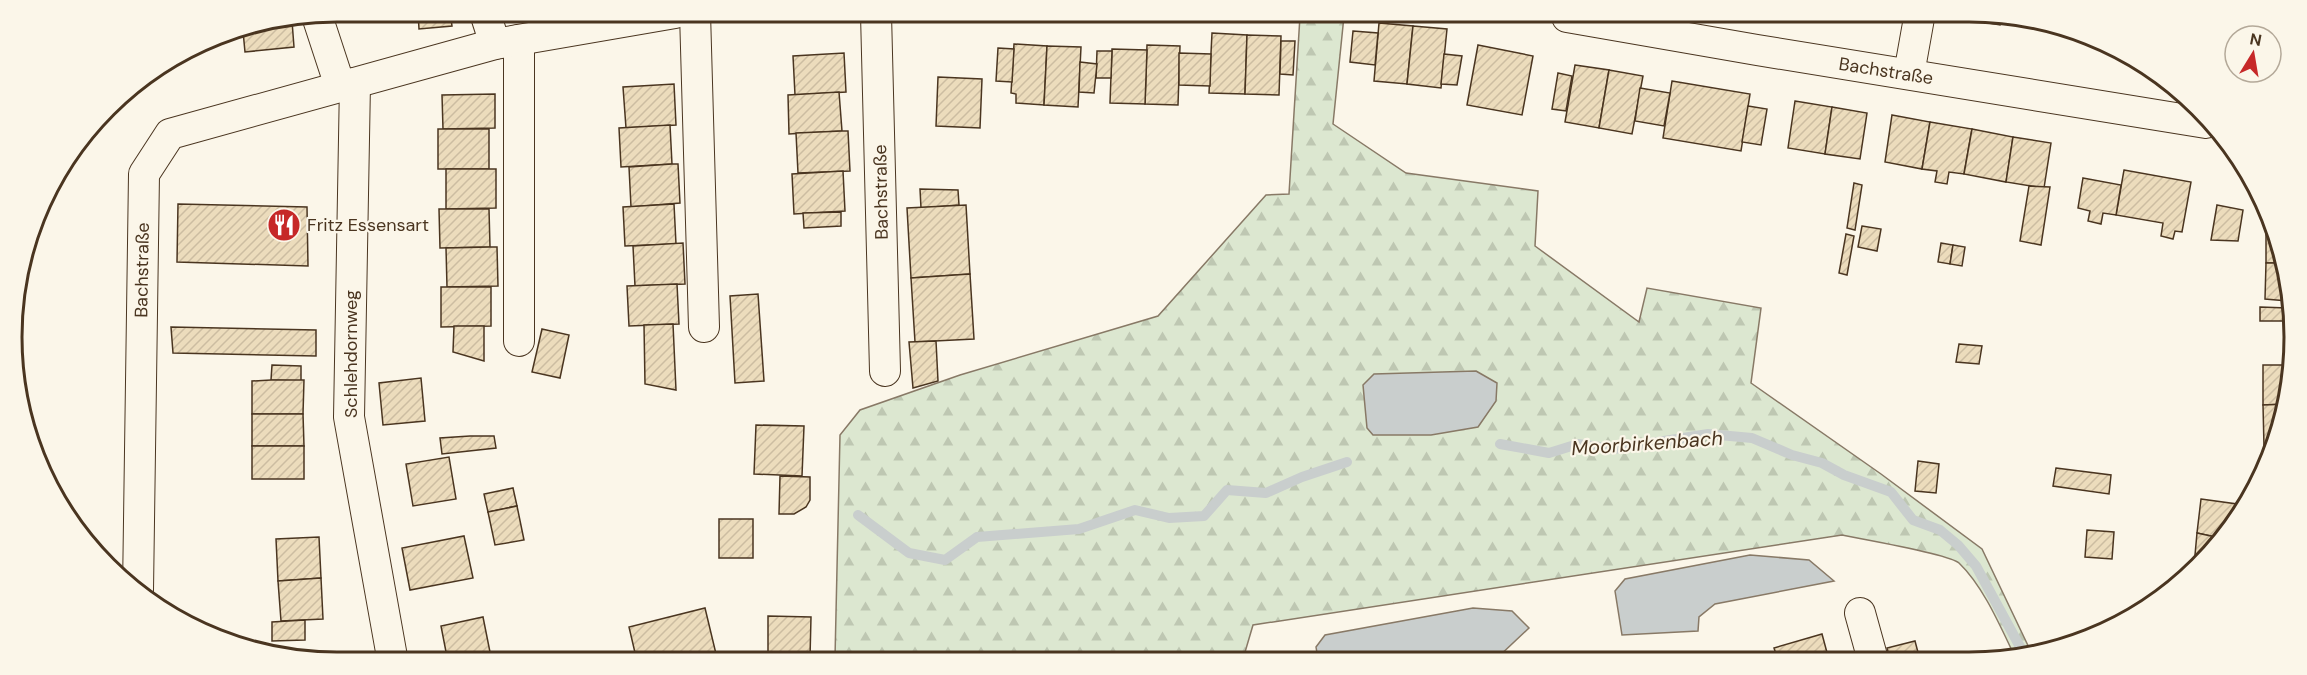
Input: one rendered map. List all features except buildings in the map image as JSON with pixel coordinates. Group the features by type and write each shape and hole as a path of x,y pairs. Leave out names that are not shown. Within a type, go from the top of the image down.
{"street":[{"path":"492,22 507,42 519,341"},
{"name":"Bachstraße","path":"138,581 144,174 170,134 507,42 621,22"},
{"path":"695,22 704,327"},
{"name":"Bachstraße","path":"876,22 885,371"},
{"name":"Bachstraße","path":"1596,22 2198,122"},
{"path":"1909,75 1918,22"},
{"path":"320,23 348,85"},
{"name":"Schlehdornweg","path":"348,85 349,417 391,652"},
{"path":"1860,614 1871,652"}],"green space":[{"path":"1300,22 1343,22 1333,124 1406,173 1538,191 1535,246 1639,322 1647,288 1761,308 1751,383 1881,474 1982,549 2028,647 2012,650 1984,596 1959,563 1940,555 1842,535 1253,625 1245,652 835,652 840,435 860,410 960,375 1158,316 1266,195 1289,194"}],"shaded area":[{"path":"1476,371 1497,383 1496,401 1478,427 1431,435 1373,435 1367,428 1363,385 1374,374"},
{"path":"1750,555 1809,560 1834,581 1715,604 1699,617 1698,631 1622,635 1615,591 1625,579"},
{"path":"1473,608 1512,611 1529,628 1503,652 1317,652 1316,647 1325,635"}],"waterway":[{"name":"Moorbirkenbach","path":"1500,444 1549,453 1578,444 1614,449 1708,434 1752,438 1792,455 1822,463 1844,475 1891,492 1913,520 1940,530 1958,545 1976,566 2021,648"},
{"name":"Moorbirkenbach","path":"858,515 909,553 945,560 977,537 1079,529 1135,510 1169,518 1204,516 1227,490 1266,493 1302,477 1347,462"}],"place":[{"name":"Fritz Essensart","path":"284,225"}]}
